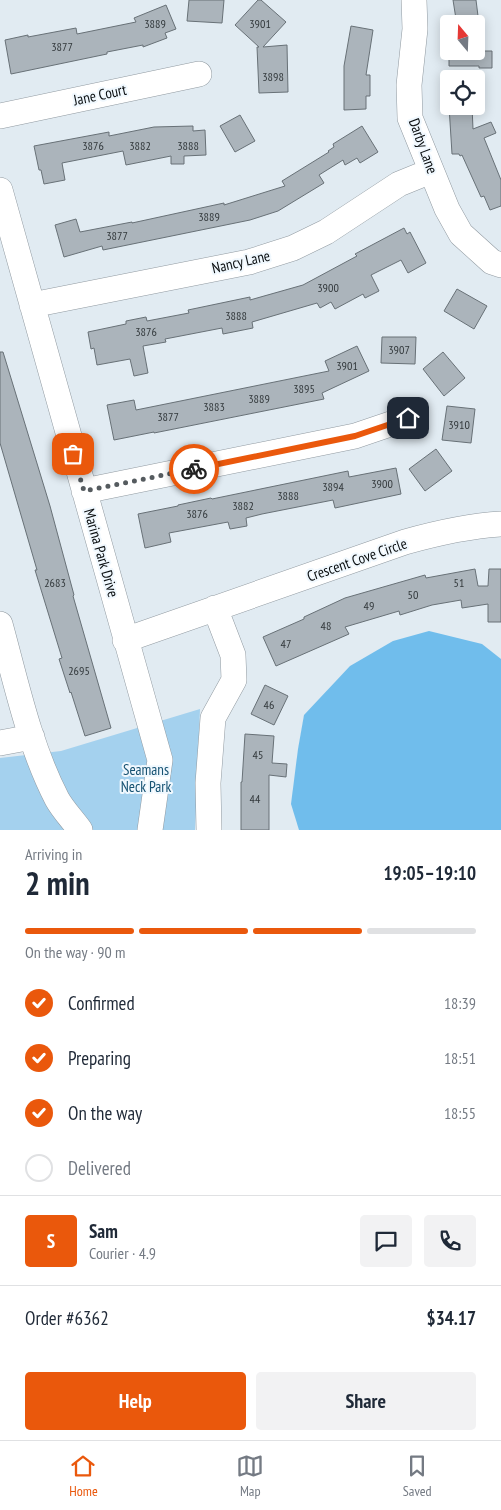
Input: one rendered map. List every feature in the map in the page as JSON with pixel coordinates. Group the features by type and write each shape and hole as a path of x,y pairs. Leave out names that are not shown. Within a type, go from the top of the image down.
{"street":[{"name":"Darby Lane","path":"414,0 415,29 408,85 410,118 447,209 461,234 492,262 501,265"},
{"name":"Jane Court","path":"0,116 199,74"},
{"name":"Nancy Lane","path":"32,305 249,262 293,248 326,232 400,184 432,172"},
{"name":"Marina Park Drive","path":"0,190 160,760 150,830"},
{"path":"84,491 355,436 408,418"},
{"name":"Crescent Cove Circle","path":"125,640 405,542 479,525 501,524"},
{"path":"209,830 208,783 213,718 234,680 232,655 216,608"},
{"path":"0,624 32,737 58,801 80,830"},
{"path":"0,742 32,737"}],"green space":[{"name":"Seamans Neck Park","path":"200,709 195,830 0,830 0,758 61,751"}],"shaded area":[{"path":"429,631 482,644 501,659 501,830 299,830 291,804 304,715 350,666 393,641"}],"building":[{"path":"189,0 224,0 222,23 187,21"},
{"path":"258,0 261,0 286,22 263,47 287,45 288,92 259,93 257,47 259,47 235,25"},
{"path":"453,0 476,0 478,15 455,15"},
{"path":"166,5 176,29 165,33 167,38 143,47 143,45 107,52 107,54 11,74 5,40 76,28 77,34 136,22 134,18"},
{"path":"351,26 373,30 366,75 370,75 370,96 366,96 366,109 344,110 344,66"},
{"path":"485,51 492,51 492,68 449,66 449,60 485,60"},
{"path":"240,115 255,141 235,152 220,126"},
{"path":"450,115 472,115 473,129 491,122 496,133 484,138 501,180 501,206 490,210 484,196 481,197 462,155 452,154"},
{"path":"193,126 193,131 205,130 206,155 184,156 184,164 171,164 171,156 126,165 123,151 62,163 65,180 44,184 34,146 109,132 109,136 154,127"},
{"path":"362,126 378,152 360,163 357,158 345,165 343,160 319,175 324,183 278,211 250,220 103,250 102,246 64,257 55,225 76,219 80,232 224,203 224,205 285,186 282,181 329,152 334,147 333,144"},
{"path":"404,228 407,234 410,232 426,263 408,273 401,260 371,275 379,291 365,298 363,294 335,309 331,302 320,308 317,303 252,322 253,328 223,334 222,328 165,339 166,342 143,346 148,373 134,376 130,359 97,365 94,348 91,349 88,332 126,324 126,321 146,317 147,321 189,313 188,310 250,297 250,300 303,285"},
{"path":"457,289 487,306 474,329 444,311"},
{"path":"382,337 416,337 415,364 381,363"},
{"path":"357,346 369,371 322,393 324,399 114,440 107,405 134,400 136,410 329,371 325,361"},
{"path":"0,352 3,352 50,506 73,596 111,728 85,736 59,659 62,658 35,570 37,570 0,443"},
{"path":"443,352 465,378 444,396 423,369"},
{"path":"447,406 475,409 471,443 442,440"},
{"path":"436,449 452,471 425,491 409,469"},
{"path":"396,468 401,494 335,508 333,500 262,514 246,518 247,526 230,529 228,522 169,533 171,542 145,548 138,514 348,471 349,477"},
{"path":"475,569 478,586 488,586 489,569 501,569 501,622 488,622 488,604 462,608 461,600 432,605 400,615 399,611 345,627 349,634 276,666 263,637 345,598 425,575 426,578"},
{"path":"265,685 288,696 274,725 251,714"},
{"path":"245,734 274,736 272,763 287,764 286,777 269,775 269,830 241,830 241,782"}],"way so far":[{"path":"73,454 84,491 194,469"}],"route":[{"path":"194,469 355,436 408,418"}]}
